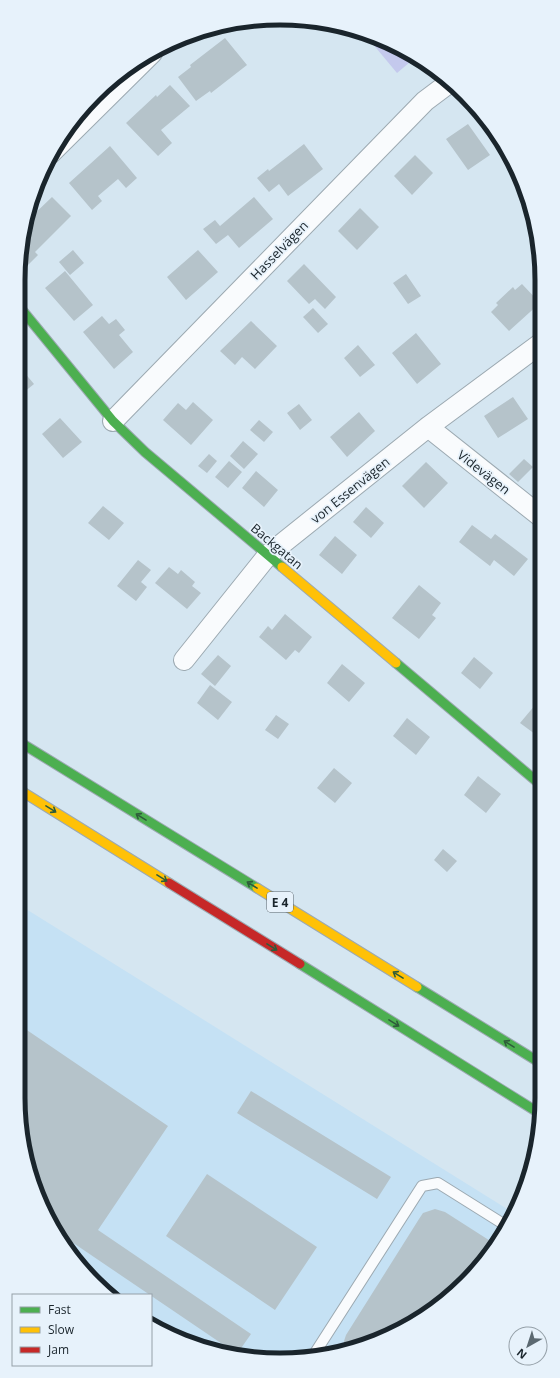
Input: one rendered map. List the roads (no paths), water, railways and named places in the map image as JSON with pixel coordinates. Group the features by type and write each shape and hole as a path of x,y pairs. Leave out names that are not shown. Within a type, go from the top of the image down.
{"main road":[{"name":"Backgatan","path":"25,314 112,421 145,452 535,780"},
{"name":"E 4","path":"25,745 535,1060"},
{"path":"25,793 534,1109"}],"street":[{"path":"71,134 134,71"},
{"name":"Hasselvägen","path":"112,421 425,101 445,86"},
{"name":"von Essenvägen","path":"184,660 268,556 428,428 535,348"},
{"name":"Videvägen","path":"428,428 535,512"}],"lane":[{"path":"317,1350 422,1186 438,1183 502,1223"}]}
